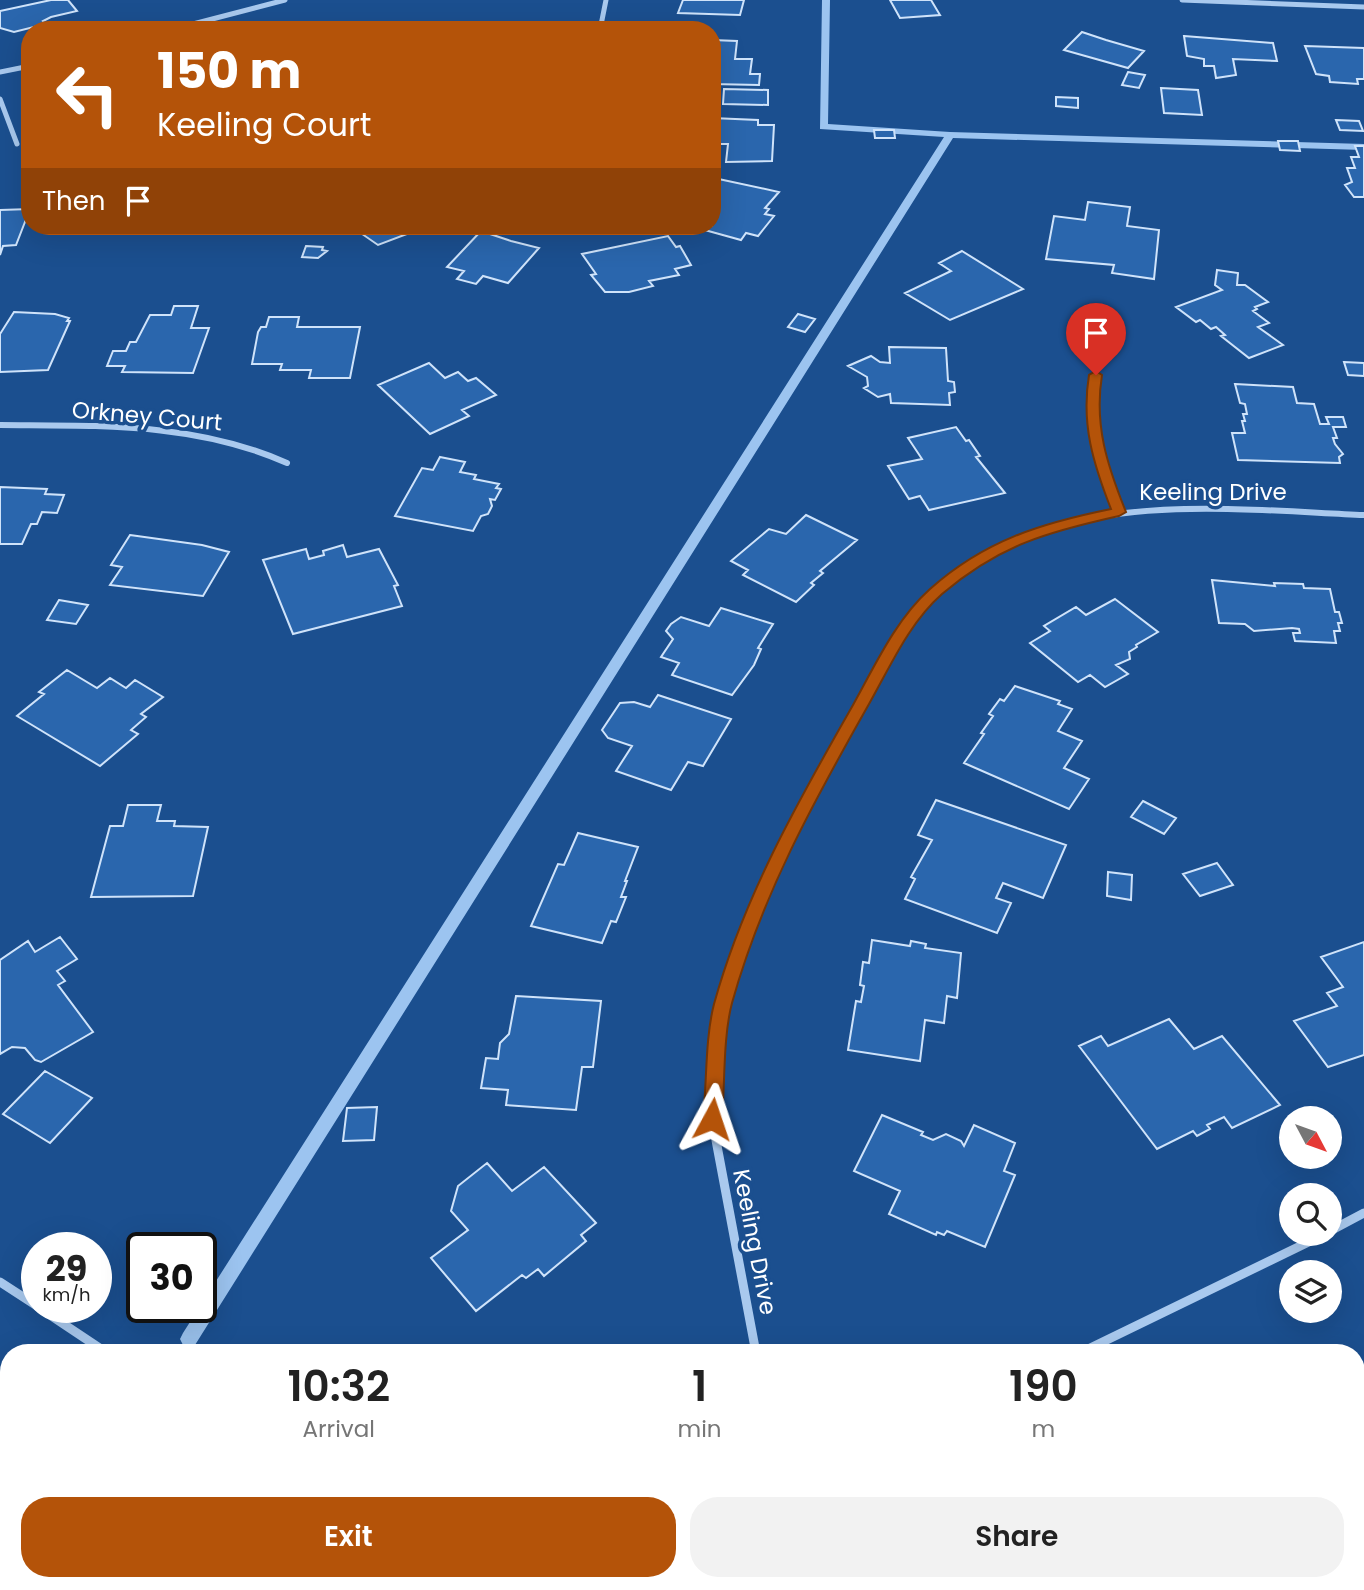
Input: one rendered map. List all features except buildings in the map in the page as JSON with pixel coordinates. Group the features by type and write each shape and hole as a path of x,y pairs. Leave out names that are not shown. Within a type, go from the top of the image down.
{"street":[{"path":"204,21 285,0"},
{"path":"601,21 604,0"},
{"path":"1182,0 1364,7"},
{"path":"0,72 21,68"},
{"path":"0,99 17,144"},
{"path":"1096,375 1092,396 1093,433 1100,462 1119,512"},
{"name":"Orkney Court","path":"0,425 109,428 216,437 259,448 287,463"},
{"name":"Keeling Drive","path":"754,1344 712,1119 722,1006 756,905 797,817 907,623 934,593 968,566 1006,544 1046,527 1119,512 1191,508 1364,515"},
{"path":"1342,1225 1364,1213"},
{"path":"1099,1344 1300,1246"},
{"path":"0,1282 21,1296"},
{"path":"61,1323 93,1344"}],"waterway":[{"path":"826,0 823,127 950,135"},
{"path":"189,1339 950,135"},
{"path":"950,135 1364,147"}],"route":[{"path":"712,1119 722,1006 756,905 797,817 907,623 934,593 968,566 1006,544 1046,527 1119,512 1100,462 1093,433 1092,396 1096,375"}]}
